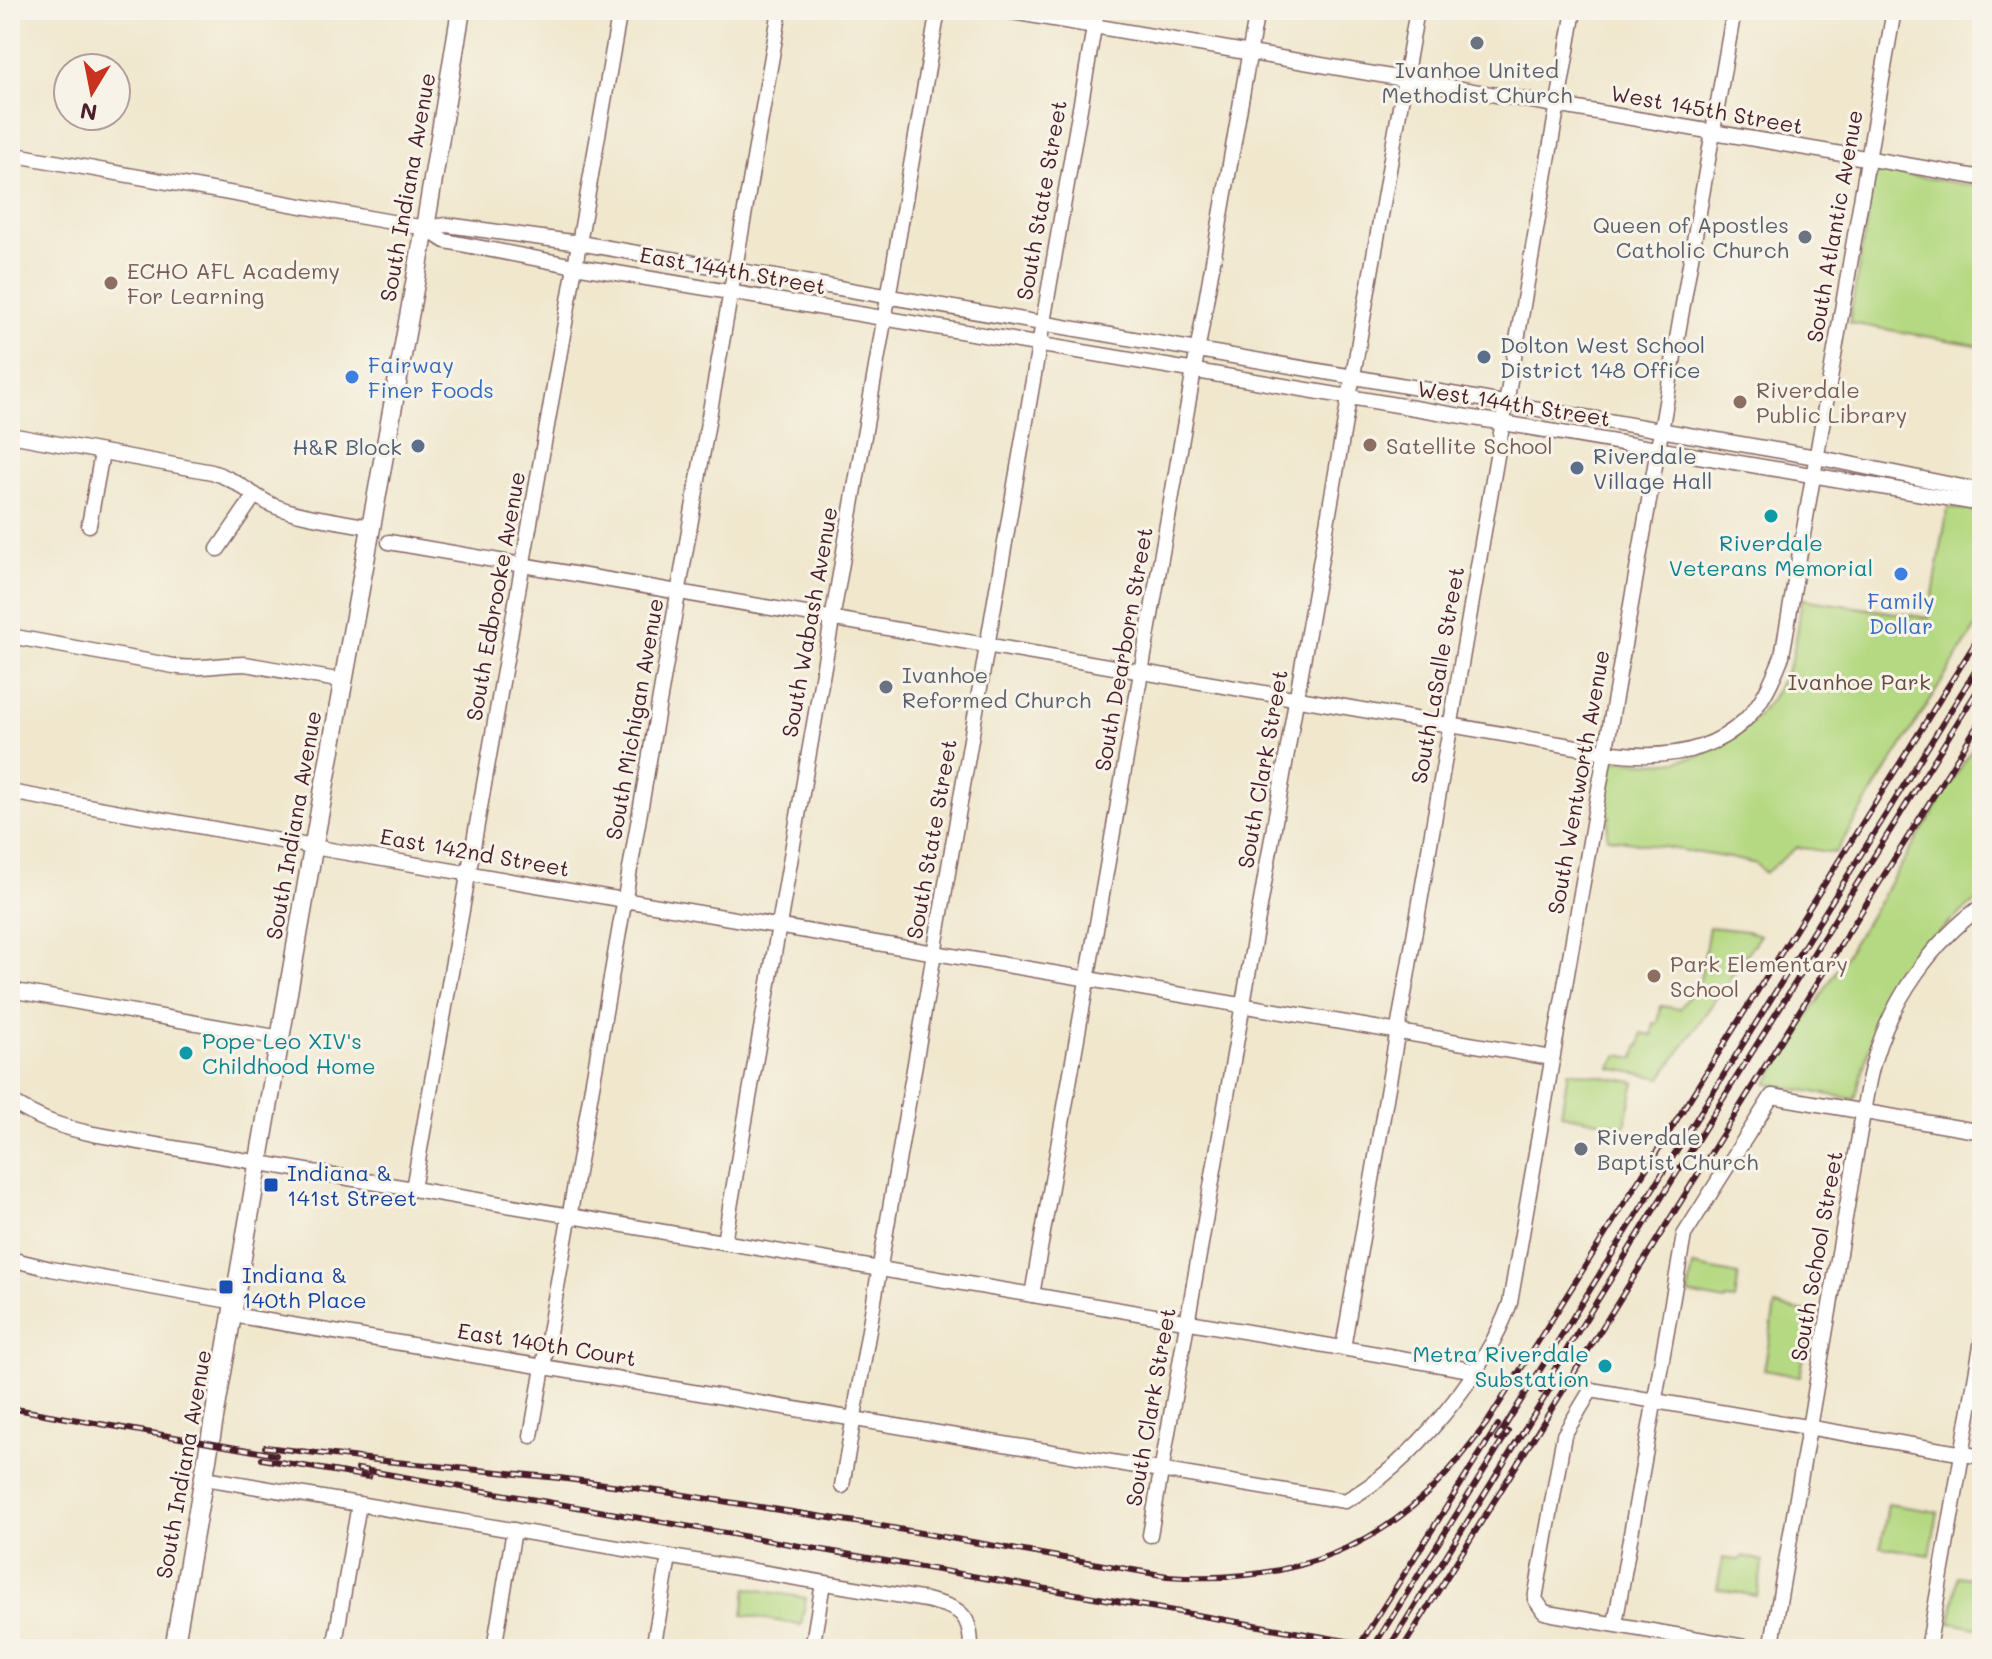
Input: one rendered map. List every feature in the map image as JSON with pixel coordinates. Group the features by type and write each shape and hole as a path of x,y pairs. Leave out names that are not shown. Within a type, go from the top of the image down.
{"main road":[{"name":"South Indiana Avenue","path":"174,1649 461,10"}],"street":[{"name":"South Edbrooke Avenue","path":"413,1189 620,10"},
{"name":"South Michigan Avenue","path":"531,1436 780,10"},
{"name":"South Wabash Avenue","path":"724,1242 938,10"},
{"name":"West 145th Street","path":"1000,10 1982,178"},
{"name":"South State Street","path":"842,1486 1097,10"},
{"name":"South Dearborn Street","path":"1032,1295 1257,10"},
{"name":"South Clark Street","path":"1150,1535 1417,10"},
{"name":"South LaSalle Street","path":"1343,1348 1574,10"},
{"name":"South Wentworth Avenue","path":"1345,1501 1379,1479 1459,1396 1504,1321 1510,1303 1734,10"},
{"name":"South Atlantic Avenue","path":"389,542 1606,752 1661,756 1682,752 1726,734 1744,721 1769,686 1782,656 1894,10"},
{"name":"East 144th Street","path":"10,154 425,228 447,225 579,243 1042,324"},
{"name":"East 144th Street","path":"425,228 445,241 575,266 1039,345"},
{"name":"West 144th Street","path":"1042,324 1816,457 1982,504"},
{"name":"West 144th Street","path":"1039,345 1813,477 1943,491 1982,491"},
{"path":"10,435 212,472 238,482 274,506 371,527"},
{"path":"89,525 102,453"},
{"path":"218,549 255,495"},
{"path":"10,636 179,667 245,664 343,681"},
{"name":"East 142nd Street","path":"10,792 469,874 1552,1058"},
{"name":"South School Street","path":"1771,1649 1863,1111 1875,1057 1897,1004 1922,966 1936,948 1982,906"},
{"path":"10,990 281,1038"},
{"path":"1615,1624 1684,1235 1772,1096 1982,1132"},
{"path":"10,1101 57,1126 93,1134 1476,1371"},
{"name":"East 140th Court","path":"10,1259 311,1328 1345,1501"},
{"path":"1928,1649 1982,1340"},
{"path":"1756,1649 1544,1612 1535,1599 1564,1435 1591,1390 1982,1457"},
{"path":"205,1478 926,1600 942,1604 964,1616 971,1630 971,1649"},
{"path":"334,1649 359,1504"},
{"path":"494,1649 514,1530"},
{"path":"653,1649 669,1557"},
{"path":"812,1649 823,1583"}],"green space":[{"path":"1881,171 1982,187 1982,346 1849,323 1874,177"},
{"name":"Ivanhoe Park","path":"1948,507 1982,512 1982,617 1835,853 1797,847 1765,873 1756,864 1730,858 1608,838 1610,816 1604,814 1613,760 1662,763 1690,758 1728,741 1744,729 1759,714 1783,679 1793,653 1802,599 1929,618"},
{"path":"1982,733 1982,896 1938,933 1901,978 1878,1022 1855,1099 1767,1084"},
{"path":"1709,927 1760,935 1661,1078 1610,1068 1618,1055 1635,1058 1642,1033 1652,1035 1654,1023 1658,1023 1661,1006 1680,1009 1700,980"},
{"path":"1568,1071 1635,1082 1625,1126 1561,1114"},
{"path":"1693,1266 1739,1275 1735,1300 1688,1294"},
{"path":"1775,1306 1812,1313 1800,1377 1764,1370"},
{"path":"1888,1504 1938,1512 1930,1555 1881,1547"},
{"path":"1743,1556 1763,1561 1757,1596 1717,1589 1723,1558 1739,1560"},
{"path":"1958,1576 1982,1580 1982,1629 1950,1623"},
{"path":"747,1588 806,1598 801,1625 743,1615"}],"railway":[{"path":"265,1447 665,1492 1167,1576 1237,1576 1304,1564 1336,1553 1395,1520 1423,1497 1449,1471 1487,1423 1982,632"},
{"path":"1497,1439 1982,660"},
{"path":"1541,1391 1982,683"},
{"path":"1402,1649 1982,718"},
{"path":"1388,1649 1553,1384"},
{"path":"10,1408 276,1455"},
{"path":"1357,1649 1498,1425"},
{"path":"1372,1649 1508,1432"},
{"path":"262,1459 369,1477"},
{"path":"358,1469 1352,1642"}],"place":[{"name":"Ivanhoe United Methodist Church","path":"1477,43"},
{"name":"Queen of Apostles Catholic Church","path":"1805,237"},
{"name":"ECHO AFL Academy For Learning","path":"111,283"},
{"name":"Dolton West School District 148 Office","path":"1484,357"},
{"name":"Fairway Finer Foods","path":"352,377"},
{"name":"Riverdale Public Library","path":"1740,402"},
{"name":"Satellite School","path":"1370,445"},
{"name":"H&R Block","path":"418,446"},
{"name":"Riverdale Village Hall","path":"1577,468"},
{"name":"Riverdale Veterans Memorial","path":"1771,516"},
{"name":"Family Dollar","path":"1901,574"},
{"name":"Ivanhoe Reformed Church","path":"886,687"},
{"name":"Park Elementary School","path":"1654,976"},
{"name":"Pope Leo XIV's Childhood Home","path":"186,1053"},
{"name":"Riverdale Baptist Church","path":"1581,1149"},
{"name":"Indiana & 141st Street","path":"271,1185"},
{"name":"Indiana & 140th Place","path":"226,1287"},
{"name":"Metra Riverdale Substation","path":"1605,1366"}]}
